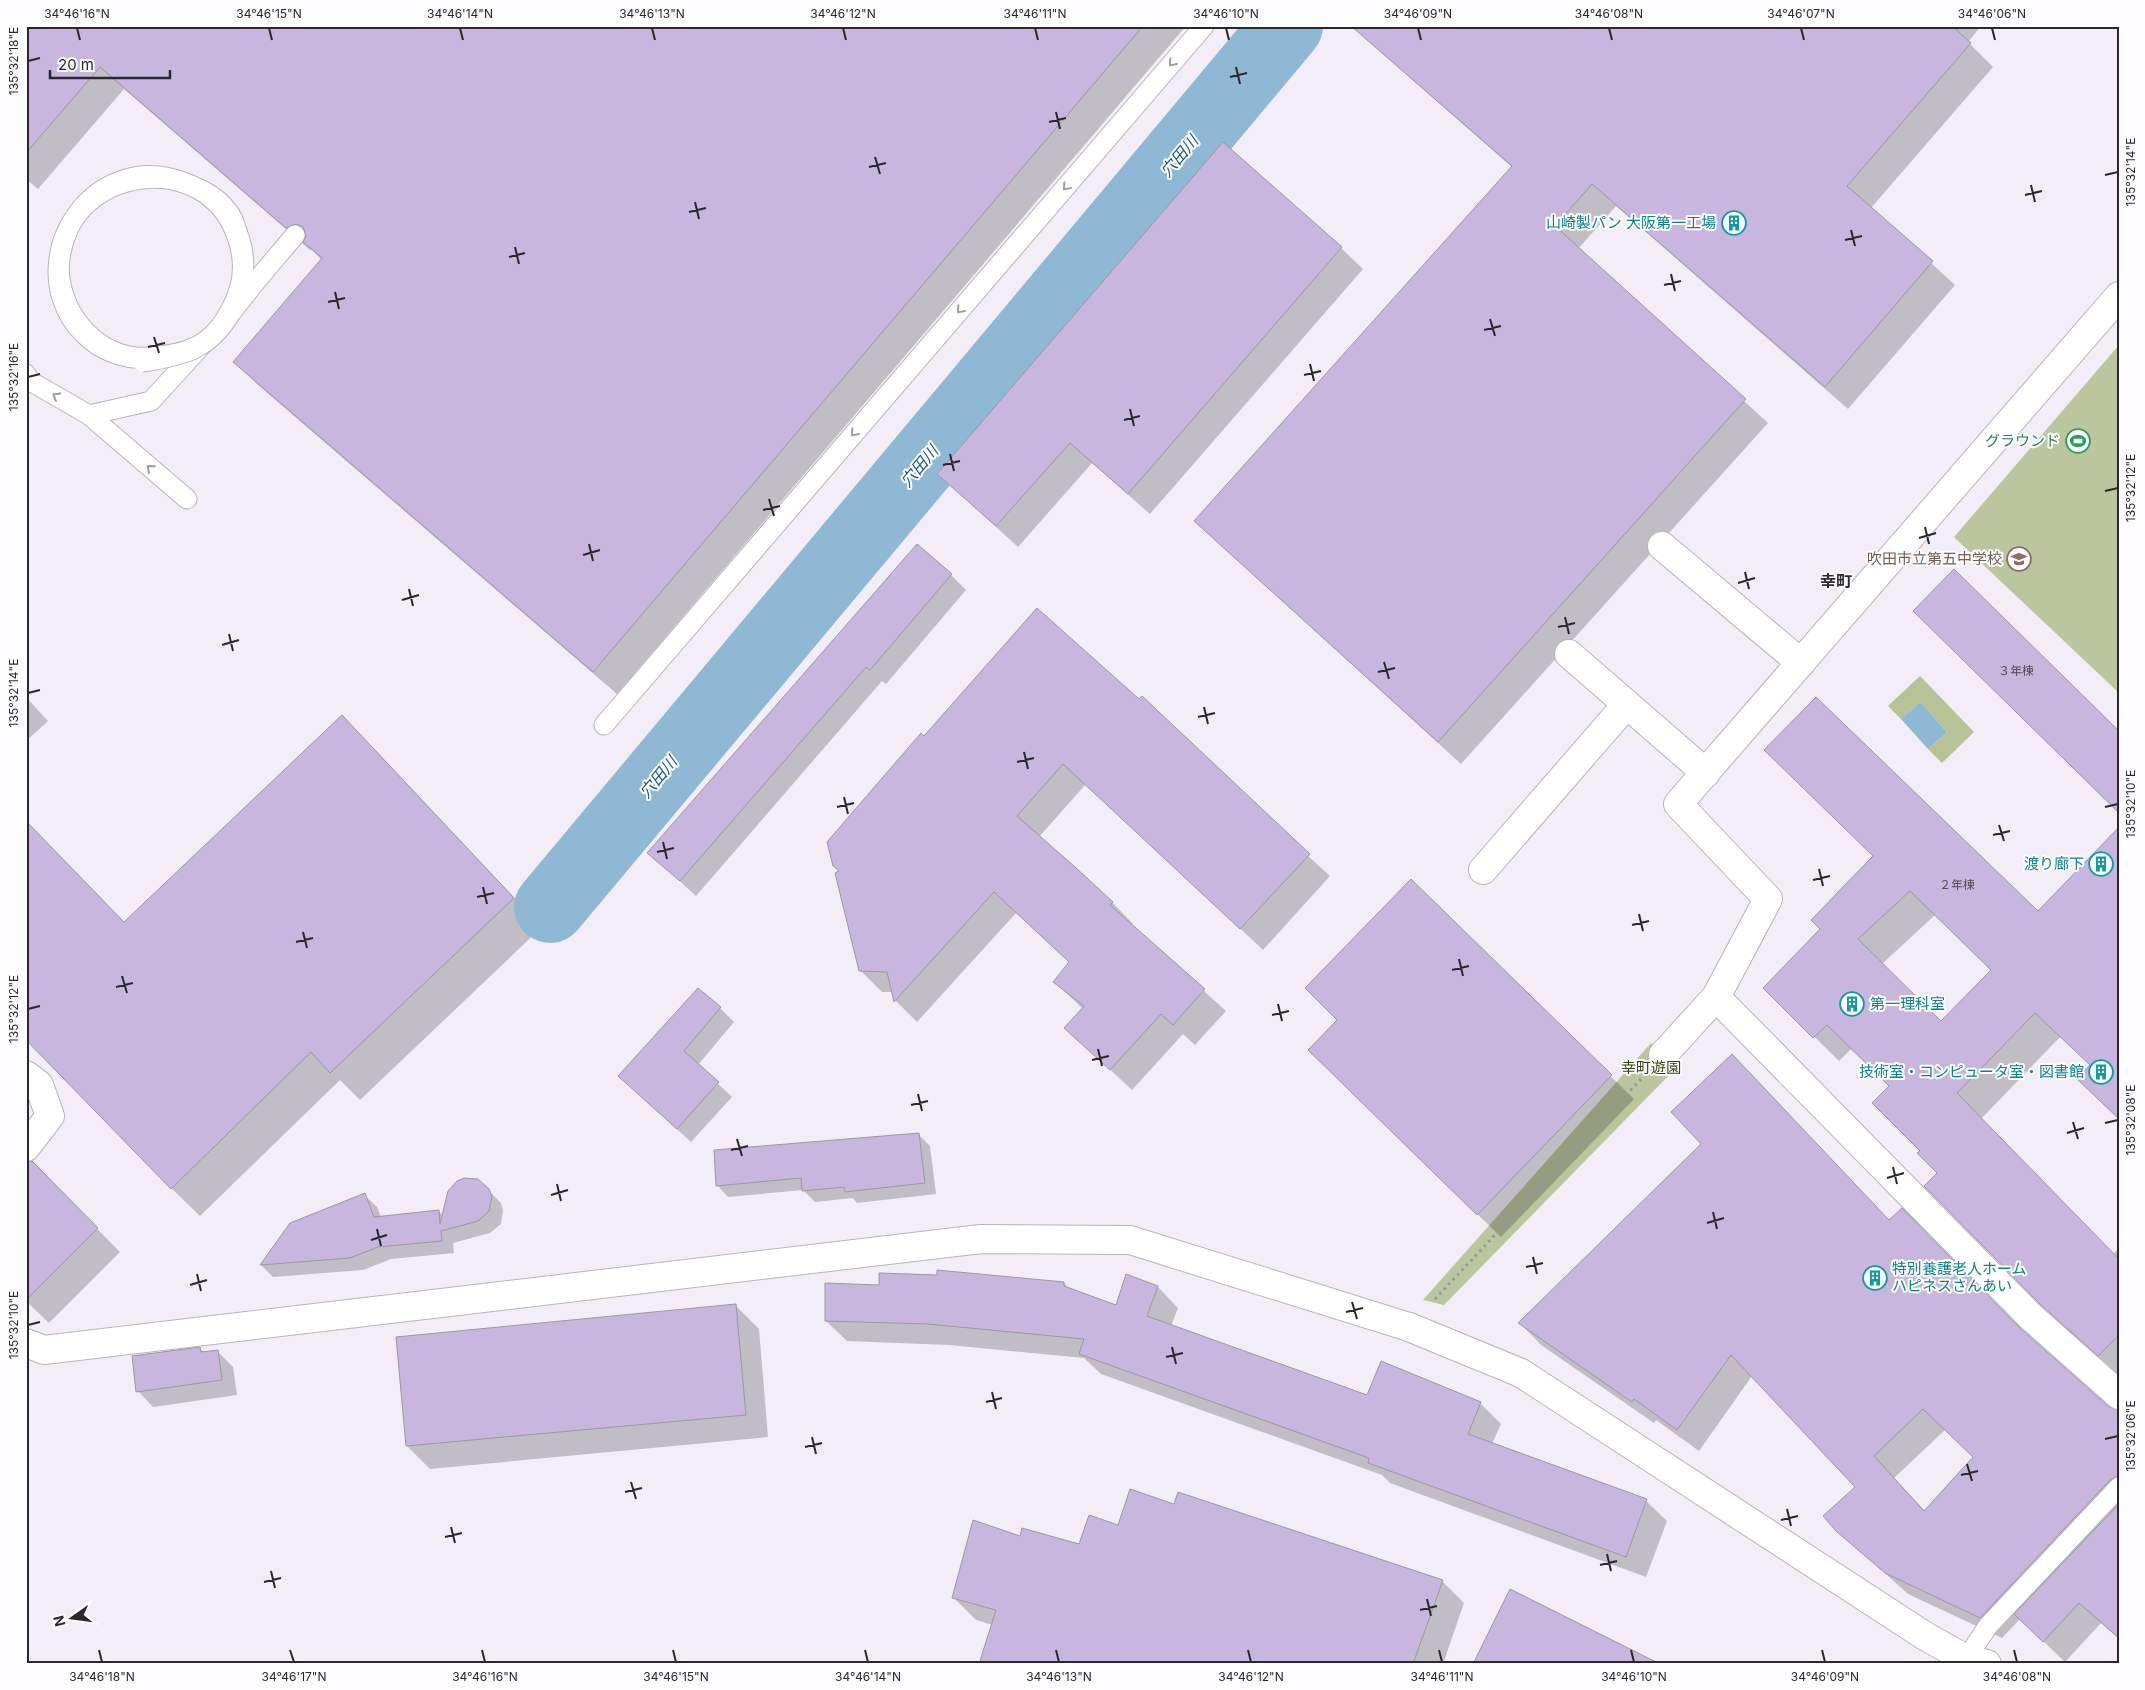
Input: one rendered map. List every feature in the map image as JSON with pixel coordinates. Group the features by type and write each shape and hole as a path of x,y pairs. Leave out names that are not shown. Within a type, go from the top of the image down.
{"street":[{"path":"1663,1055 1716,997 1768,899 1678,804 2119,296"},
{"path":"1662,546 1801,663"},
{"path":"1569,654 1706,772"},
{"path":"1483,870 1627,704"},
{"path":"1716,997 2030,1316 2119,1395"},
{"path":"26,1075 38,1085 50,1116 26,1146"},
{"path":"32,1349 981,1240 1130,1240 1408,1327 1521,1373 1925,1636 1977,1662"}],"lane":[{"path":"604,725 1204,26"},
{"path":"89,415 151,402 190,358 197,351 204,343 209,338 214,333 219,328 234,300 240,278 239,253 228,221 222,210 202,195 162,181 133,180 109,188 96,195 88,201 81,207 70,221 57,255 55,271 60,300 65,314 74,328 88,342 104,353 142,362 176,357 193,351 199,347 206,342 222,326 226,320 229,314 237,299 243,276 242,252 231,220 224,209 205,193 180,183 158,178 136,178 121,182 116,184 105,190 99,194 84,205 78,212 73,219 65,236 59,253 57,270 62,298 76,326 90,340 106,351 143,360 177,355 194,349 200,345 207,340 212,335 218,330 223,324 227,318 231,312 238,297 244,274 243,249 226,207 206,192 191,185 166,177 137,176 122,180 100,192 85,203 80,210 74,217 70,226 66,234 61,251 60,283 68,310 78,324 107,349 144,358 179,353 196,347 202,342 209,338 215,333 220,328 225,322 237,305 295,235"},
{"path":"26,374 30,381 89,415 187,499"},
{"path":"1977,1662 1988,1626 2119,1487"}],"path":[{"path":"1408,1327 1663,1055"}],"green space":[{"name":"グラウンド","path":"2119,345 2119,693 1954,537"},
{"path":"1920,676 1974,732 1942,763 1928,749 1947,732 1920,702 1901,719 1888,706"},
{"name":"幸町遊園","path":"1651,1043 1676,1068 1444,1305 1423,1300"}],"water":[{"path":"1920,702 1947,732 1928,749 1901,719"}],"building":[{"path":"26,26 1143,26 593,672 233,362 322,258 303,242 306,236 303,227 296,224 286,228 100,67 26,153"},
{"path":"1351,26 1952,26 1971,43 1847,186 1933,261 1825,387 1592,184 1555,226 1746,399 1438,742 1194,521 1512,166"},
{"path":"1223,142 1342,247 1128,494 1070,443 996,526 937,474"},
{"path":"917,544 952,574 870,670 866,667 680,881 647,853"},
{"path":"1954,569 2119,731 2119,813 1913,611"},
{"path":"1037,608 1139,699 1142,696 1310,854 1240,929 1063,764 1017,816 1113,902 1110,905 1205,989 1173,1025 1161,1014 1110,1070 1064,1028 1084,1006 1053,982 1069,962 994,892 894,1002 887,972 859,971 835,873 839,871 833,866 827,842 921,733 924,736"},
{"path":"1816,697 2038,911 2119,827 2119,1119 2077,1079 2090,1065 2035,1013 1957,1093 2119,1259 2119,1335 2098,1356 2041,1305 1924,1186 1937,1173 1917,1153 1920,1151 1872,1103 1889,1086 1827,1025 1813,1038 1763,988 1820,929 1811,920 1873,856 1764,750","holes":["1910,891 1991,970 1941,1021 1858,939"]},
{"path":"342,715 514,898 330,1073 311,1052 171,1189 26,1040 26,821 124,922"},
{"path":"1411,879 1612,1075 1477,1215 1308,1050 1337,1020 1305,988"},
{"path":"698,988 721,1007 684,1051 719,1082 677,1129 618,1076"},
{"path":"1732,1054 1889,1220 1902,1208 2020,1328 2109,1407 2119,1410 2119,1476 2111,1479 1980,1618 1885,1573 1836,1531 1823,1516 1855,1487 1731,1355 1677,1430 1634,1399 1632,1402 1518,1323 1701,1144 1671,1112","holes":["1923,1409 1973,1457 1924,1511 1874,1456"]},
{"path":"919,1133 925,1183 845,1192 844,1187 802,1191 801,1178 716,1186 714,1150"},
{"path":"32,1161 98,1228 26,1300 26,1162"},
{"path":"464,1178 478,1179 489,1189 492,1196 489,1211 478,1221 441,1231 442,1241 378,1247 350,1258 260,1265 290,1223 365,1193 374,1217 439,1210 440,1224 448,1191 457,1181"},
{"path":"937,1270 1064,1282 1064,1286 1116,1305 1126,1274 1158,1286 1147,1316 1367,1395 1381,1361 1481,1402 1468,1434 1647,1499 1626,1557 1368,1463 1369,1458 1079,1354 1084,1339 928,1324 825,1321 825,1283 879,1285 879,1273 937,1275"},
{"path":"736,1304 746,1415 406,1446 396,1337"},
{"path":"200,1347 201,1352 218,1350 222,1380 136,1392 132,1356"},
{"path":"1130,1489 1174,1504 1178,1492 1443,1580 1413,1664 979,1664 996,1610 952,1598 973,1520 1020,1536 1022,1528 1079,1544 1089,1515 1118,1525"},
{"path":"2119,1504 2119,1638 2079,1603 2043,1642 2014,1614"},
{"path":"1510,1589 1660,1664 1473,1664"}],"waterway":[{"name":"穴田川","path":"550,907 1287,26"}],"place":[{"name":"山崎製パン 大阪第一工場","path":"1734,223"},
{"name":"グラウンド","path":"2078,441"},
{"name":"吹田市立第五中学校","path":"2019,559"},
{"name":"渡り廊下","path":"2101,864"},
{"name":"第一理科室","path":"1852,1004"},
{"name":"技術室・コンピュータ室・図書館","path":"2101,1072"},
{"name":"特別養護老人ホーム ハピネスさんあい","path":"1875,1278"}],"district":[{"name":"幸町","path":"1836,581"}]}
